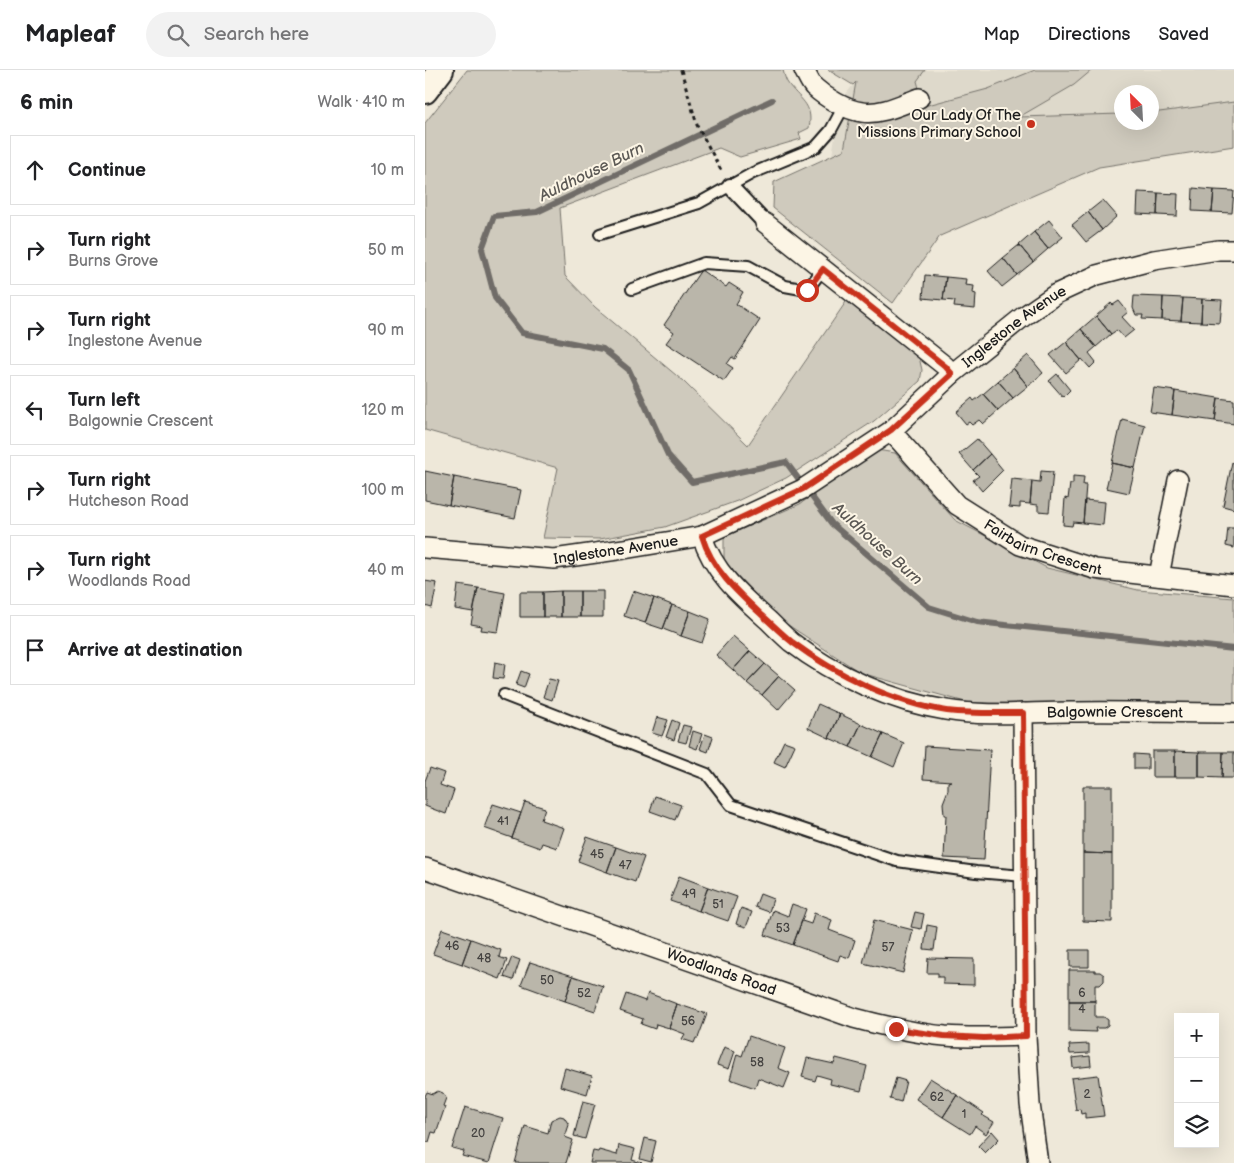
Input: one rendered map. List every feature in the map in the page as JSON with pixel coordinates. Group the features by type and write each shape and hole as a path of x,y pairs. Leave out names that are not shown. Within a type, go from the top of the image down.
{"street":[{"path":"425,91 441,70"},
{"path":"804,70 813,86 831,99 863,113 887,110 919,98"},
{"path":"730,186 765,222 945,366 952,374"},
{"name":"Inglestone Avenue","path":"425,548 554,559 702,536 803,489 891,430 952,374 1024,316 1057,294 1097,276 1154,260 1218,250 1234,250"},
{"name":"Fairbairn Crescent","path":"891,430 957,505 1020,545 1095,568 1234,585"},
{"path":"1159,576 1178,480"},
{"name":"Balgownie Crescent","path":"702,536 706,549 715,565 737,593 791,641 821,662 859,683 889,695 946,710 982,713 1234,713"},
{"path":"1023,713 1026,1036 1038,1163"},
{"name":"Woodlands Road","path":"425,868 854,1018 896,1029 944,1036 984,1038 1026,1036"}],"lane":[{"path":"600,234 699,203 753,172 816,147 831,130 844,106"},
{"path":"632,289 705,263 749,266 785,286 807,290 823,269"},
{"path":"504,695 707,774 731,805 897,861 976,872 1025,876"}],"path":[{"path":"681,70 697,124 730,186"}],"shaded area":[{"path":"467,70 783,70 787,82 804,102 809,113 809,128 799,133 801,139 740,157 719,148 560,208 565,276 595,307 683,381 748,445 850,296 919,357 922,370 920,381 874,421 786,478 737,501 665,527 600,539 543,538 558,468 425,430 425,123"},
{"path":"828,70 925,70 917,81 924,106 988,89 1035,70 1092,70 1074,85 1019,117 1114,114 1114,130 1159,130 1159,112 1234,102 1234,146 1099,167 940,236 893,303 773,208 774,182 844,150 856,82 853,85"},
{"name":"Our Lady Of The Missions Primary School","path":"865,70 1234,70 1234,122 1159,129 1159,85 1114,85 1114,130 1153,130 831,162 836,130 840,126 846,94"},
{"path":"877,450 895,453 955,520 1047,568 1138,590 1234,598 1234,705 969,703 861,673 776,617 724,561 724,537 800,504"}],"building":[{"path":"1193,188 1214,190 1212,212 1192,211"},
{"path":"1214,190 1234,191 1232,213 1212,212"},
{"path":"1138,192 1158,193 1157,215 1137,214"},
{"path":"1158,193 1178,194 1177,216 1157,215"},
{"path":"1103,200 1117,216 1102,230 1088,212"},
{"path":"1088,212 1102,230 1086,242 1072,225"},
{"path":"1049,220 1063,237 1048,249 1034,232"},
{"path":"1034,232 1048,249 1033,262 1019,245"},
{"path":"1019,245 1033,262 1017,275 1003,258"},
{"path":"1003,258 1017,275 1002,287 988,271"},
{"path":"701,270 726,287 729,283 743,292 736,304 760,320 735,359 732,357 727,364 733,368 724,381 666,343 674,332 664,325"},
{"path":"925,275 946,277 943,300 923,298"},
{"path":"946,277 966,279 965,285 974,286 973,293 976,294 975,309 954,307 955,301 943,300"},
{"path":"1134,296 1163,297 1162,320 1142,319 1143,315 1136,315 1133,308"},
{"path":"1163,297 1183,298 1181,321 1162,320"},
{"path":"1183,298 1202,299 1201,322 1181,321"},
{"path":"1202,299 1222,300 1220,323 1201,322"},
{"path":"1119,301 1128,312 1122,317 1134,330 1124,338 1117,330 1111,334 1096,316 1111,303 1113,305"},
{"path":"1096,316 1111,334 1096,347 1081,329"},
{"path":"1081,329 1096,347 1089,353 1096,362 1090,368 1066,342"},
{"path":"1066,342 1081,360 1066,373 1050,355"},
{"path":"1028,355 1043,373 1028,386 1013,368"},
{"path":"1013,368 1028,386 1013,398 998,381"},
{"path":"1057,374 1070,390 1063,397 1049,381"},
{"path":"998,381 1013,398 998,411 983,394"},
{"path":"1154,388 1175,391 1172,415 1150,412"},
{"path":"1175,391 1218,398 1215,421 1172,415"},
{"path":"983,394 998,411 983,424 979,420 972,425 969,422 966,424 956,412 972,398 974,401"},
{"path":"1218,398 1234,400 1234,424 1215,421"},
{"path":"1122,419 1145,425 1135,468 1112,463"},
{"path":"977,439 990,454 973,470 959,454"},
{"path":"990,454 1003,470 982,491 973,480 979,476 973,470"},
{"path":"1232,462 1234,463 1234,509 1223,506"},
{"path":"1112,463 1135,468 1129,493 1106,488"},
{"path":"425,471 454,477 449,505 425,500"},
{"path":"1041,471 1053,472 1049,512 1038,511 1038,505 1030,504 1032,481 1040,482"},
{"path":"1073,476 1084,477 1083,485 1086,485 1083,523 1073,522 1072,526 1063,525 1065,498 1068,499 1070,484 1073,484"},
{"path":"454,477 521,490 515,518 449,505"},
{"path":"1012,479 1032,481 1030,504 1020,503 1020,508 1009,507"},
{"path":"1085,500 1105,502 1103,525 1083,523"},
{"path":"1228,528 1234,528 1234,548 1226,546"},
{"path":"425,581 437,583 432,608 425,606"},
{"path":"458,585 478,588 473,612 455,609"},
{"path":"478,588 505,593 498,632 481,630 482,626 471,624"},
{"path":"561,591 580,591 580,617 561,617"},
{"path":"561,591 561,617 543,617 543,592"},
{"path":"580,591 603,591 603,617 580,617"},
{"path":"633,591 654,598 645,623 624,616"},
{"path":"520,592 543,592 543,617 520,617"},
{"path":"654,598 672,605 663,629 645,623"},
{"path":"672,605 690,611 681,636 663,629"},
{"path":"690,611 710,619 702,643 681,636"},
{"path":"733,636 750,651 733,670 716,655"},
{"path":"750,651 765,664 747,683 733,670"},
{"path":"495,662 505,664 503,679 493,678"},
{"path":"765,664 779,676 762,695 747,683"},
{"path":"521,671 529,674 524,688 516,685"},
{"path":"779,676 795,690 778,710 762,695"},
{"path":"549,679 558,681 552,700 543,697"},
{"path":"818,704 840,714 829,738 808,728"},
{"path":"840,714 861,724 850,747 829,738"},
{"path":"657,717 668,720 662,736 652,733"},
{"path":"672,720 679,723 674,740 666,737"},
{"path":"861,724 883,734 872,757 850,747"},
{"path":"683,725 691,727 686,743 678,741"},
{"path":"693,731 702,734 697,749 689,746"},
{"path":"705,734 713,737 708,752 700,749"},
{"path":"883,734 904,743 894,767 872,757"},
{"path":"784,741 795,745 785,767 774,762"},
{"path":"925,746 990,750 984,860 944,858 946,815 944,815 943,803 948,790 948,782 951,781 923,779"},
{"path":"1152,751 1175,751 1175,777 1152,777"},
{"path":"1175,751 1199,752 1199,777 1175,777"},
{"path":"1199,752 1223,752 1222,778 1199,777"},
{"path":"1223,752 1234,752 1234,778 1222,778"},
{"path":"1134,754 1148,755 1148,769 1134,769"},
{"path":"430,768 444,773 440,785 454,790 446,814 425,806 425,781"},
{"path":"1083,786 1112,786 1112,854 1083,853"},
{"path":"655,796 681,805 675,820 650,811"},
{"path":"525,802 545,808 541,820 564,828 557,848 542,843 540,848 512,838"},
{"path":"493,804 521,813 512,838 484,828"},
{"path":"587,837 616,847 607,872 578,861"},
{"path":"616,847 644,857 635,882 607,872"},
{"path":"1083,853 1112,854 1112,922 1083,921"},
{"path":"679,876 708,887 699,911 670,901"},
{"path":"708,887 737,897 728,921 699,911"},
{"path":"760,894 773,899 769,912 755,907"},
{"path":"792,904 806,909 793,945 765,935 773,910 788,916"},
{"path":"741,908 752,912 746,927 736,924"},
{"path":"915,912 924,914 921,929 911,927"},
{"path":"814,913 832,920 829,930 855,940 849,958 840,955 838,961 793,945 802,921 811,924"},
{"path":"874,920 913,930 903,973 863,963"},
{"path":"927,925 937,927 934,950 924,949"},
{"path":"442,929 471,939 462,964 433,954"},
{"path":"471,939 501,950 499,957 507,960 500,979 462,964"},
{"path":"1070,950 1089,950 1089,967 1070,967"},
{"path":"512,957 520,960 513,980 504,977"},
{"path":"928,958 974,959 974,985 943,984 943,977 938,977 938,973 927,973"},
{"path":"530,962 573,976 565,1001 521,985"},
{"path":"1069,970 1095,970 1095,972 1100,972 1104,975 1104,981 1100,985 1095,985 1095,1001 1069,1001"},
{"path":"573,976 603,986 595,1011 565,1001"},
{"path":"648,993 677,1004 669,1028 656,1024 655,1029 641,1024 643,1019 620,1011 626,994 645,1001"},
{"path":"1069,1001 1095,1001 1095,1017 1104,1017 1108,1020 1108,1025 1104,1028 1095,1028 1096,1032 1069,1031"},
{"path":"677,1004 707,1014 698,1038 696,1038 694,1043 682,1039 685,1034 669,1028"},
{"path":"749,1036 785,1048 778,1068 790,1073 784,1088 758,1078 755,1088 730,1079 737,1054 742,1056"},
{"path":"1089,1044 1089,1053 1070,1054 1069,1045"},
{"path":"724,1047 735,1051 729,1069 717,1065"},
{"path":"1090,1056 1091,1066 1073,1068 1072,1058"},
{"path":"807,1058 834,1064 836,1058 867,1066 861,1091 830,1084 831,1079 817,1075 815,1081 802,1077"},
{"path":"565,1068 592,1076 587,1094 560,1086"},
{"path":"1098,1075 1104,1116 1085,1118 1085,1113 1081,1114 1080,1109 1076,1110 1071,1078"},
{"path":"896,1078 906,1081 901,1102 890,1099"},
{"path":"930,1078 957,1095 943,1117 916,1099"},
{"path":"438,1091 443,1093 446,1098 443,1106 445,1107 436,1133 432,1132 429,1142 425,1141 425,1096 427,1092 433,1094"},
{"path":"957,1095 994,1122 986,1134 975,1126 970,1134 943,1117"},
{"path":"583,1101 595,1104 585,1139 574,1136"},
{"path":"465,1107 503,1118 489,1163 462,1156 464,1151 452,1148"},
{"path":"560,1116 564,1117 569,1125 565,1137 573,1140 566,1163 515,1163 525,1126 548,1133 551,1120"},
{"path":"992,1131 999,1139 985,1153 978,1146"},
{"path":"645,1138 656,1141 651,1162 640,1159"},
{"path":"619,1145 635,1149 632,1160 642,1163 590,1163 593,1151 598,1152 599,1150 617,1155"}],"waterway":[{"name":"Auldhouse Burn","path":"772,100 537,212 494,216 482,249 495,298 522,333 603,349 629,370 668,455 692,482 786,462 832,524 929,607 977,622 1234,649"}],"place":[{"name":"Our Lady Of The Missions Primary School","path":"1031,124"}],"route":[{"path":"807,290 823,269 945,366 952,374 891,430 803,489 702,536 706,549 715,565 737,593 791,641 821,662 859,683 889,695 946,710 982,713 1023,713 1026,1036 984,1038 944,1036 896,1029"}]}
